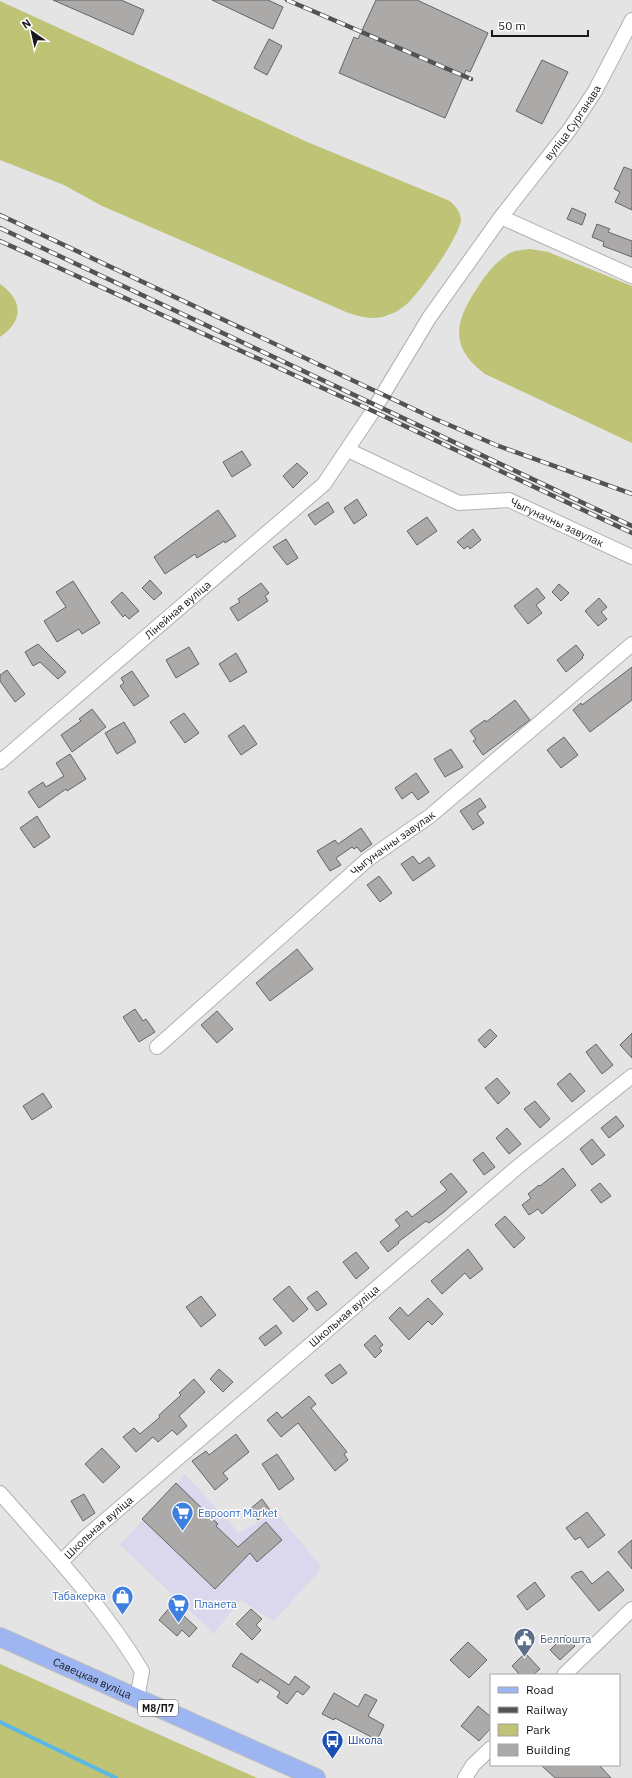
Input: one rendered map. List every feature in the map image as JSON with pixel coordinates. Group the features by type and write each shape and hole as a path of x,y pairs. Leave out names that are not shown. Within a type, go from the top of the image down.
{"main road":[{"name":"Савецкая вуліца","path":"0,1638 316,1778"}],"street":[{"name":"вуліца Сурганава","path":"348,450 429,318 501,217 574,123 595,91 632,20"},
{"path":"501,217 632,276"},
{"name":"Чыгуначны завулак","path":"348,450 459,503 509,500 632,557"},
{"name":"Лінейная вуліца","path":"0,762 324,484 348,450"},
{"name":"Чыгуначны завулак","path":"157,1047 367,860 430,816 632,644"},
{"name":"Школьная вуліца","path":"61,1562 93,1531 520,1165 632,1076"},
{"path":"0,1493 61,1562 121,1637 142,1671 137,1699"},
{"path":"565,1674 632,1609"},
{"path":"465,1778 474,1765 490,1749"}],"shaded area":[{"path":"185,1474 239,1533 276,1512 322,1568 274,1621 240,1600 214,1634 120,1545"}],"green space":[{"path":"0,1 305,141 450,201 458,211 461,219 454,237 430,276 407,304 398,311 383,317 367,318 346,312 100,205 64,185 0,160"},
{"path":"530,249 548,252 632,286 632,443 485,374 466,355 461,345 459,335 460,324 463,313 479,285 496,264 506,255 518,250"},
{"path":"0,284 8,290 13,297 18,310 17,317 13,324 8,331 0,337"},
{"path":"0,1664 257,1778 0,1778"}],"building":[{"path":"53,0 121,0 144,10 133,35"},
{"path":"212,0 268,0 283,7 273,29"},
{"path":"376,0 417,0 488,33 470,72 466,70 445,118 339,73 354,37 358,39"},
{"path":"269,39 282,46 267,75 254,68"},
{"path":"542,60 568,72 542,124 516,111"},
{"path":"624,167 632,170 632,210 615,202 620,192 614,189"},
{"path":"572,208 586,214 582,225 567,219"},
{"path":"597,224 610,229 608,232 632,241 632,257 603,246 604,242 592,237"},
{"path":"242,451 251,465 232,477 223,462"},
{"path":"297,463 308,473 293,488 283,476"},
{"path":"357,499 367,515 354,524 344,508"},
{"path":"328,502 334,512 315,525 308,515"},
{"path":"218,510 236,536 225,543 224,541 197,558 195,554 165,574 154,557"},
{"path":"427,517 437,531 417,545 407,531"},
{"path":"473,529 481,540 470,549 468,546 464,549 457,542"},
{"path":"286,539 298,558 287,565 273,547"},
{"path":"150,580 162,593 154,600 142,588"},
{"path":"73,581 100,623 82,634 79,629 57,642 44,621 66,607 56,592"},
{"path":"261,583 269,593 265,596 268,601 238,621 230,608 240,602 238,599"},
{"path":"559,584 569,593 561,601 552,592"},
{"path":"537,588 545,598 536,605 542,613 528,624 514,606"},
{"path":"122,592 139,611 129,619 125,615 123,617 111,602"},
{"path":"599,598 607,607 601,612 607,619 598,626 585,611"},
{"path":"38,644 66,672 58,679 40,662 33,666 25,652"},
{"path":"576,645 584,655 582,657 583,658 566,672 557,660"},
{"path":"189,647 199,664 176,678 166,660"},
{"path":"236,653 247,672 230,682 219,664"},
{"path":"632,667 632,700 590,732 573,710 581,703 582,705"},
{"path":"7,670 25,694 15,702 0,681 0,675"},
{"path":"132,671 149,696 134,706 120,686 124,683 121,678"},
{"path":"515,700 530,720 483,755 473,741 476,739 470,731 485,720 486,722"},
{"path":"92,709 106,727 72,752 61,735 81,721 79,719"},
{"path":"184,713 199,733 185,743 170,722"},
{"path":"124,722 136,742 117,754 105,733"},
{"path":"244,725 257,744 241,755 228,736"},
{"path":"564,737 578,755 561,768 547,750"},
{"path":"451,749 463,767 445,777 434,759"},
{"path":"70,754 86,779 67,791 66,789 39,808 28,792 43,782 46,787 64,776 56,763"},
{"path":"416,773 429,792 418,800 412,792 402,799 395,788"},
{"path":"480,798 486,807 477,813 484,823 473,830 460,811"},
{"path":"37,816 50,837 34,848 20,828"},
{"path":"361,828 372,844 361,852 357,847 354,849 352,847 336,858 341,865 330,871 317,851 335,840 338,844"},
{"path":"413,856 419,864 429,857 435,866 413,881 401,864"},
{"path":"379,876 392,893 380,902 367,885"},
{"path":"297,949 313,969 270,1001 256,983"},
{"path":"135,1009 143,1021 146,1019 155,1032 139,1042 123,1017"},
{"path":"217,1011 233,1029 217,1043 201,1025"},
{"path":"490,1029 497,1036 485,1048 478,1040"},
{"path":"632,1033 632,1058 620,1045"},
{"path":"596,1044 613,1065 602,1074 586,1052"},
{"path":"570,1073 585,1091 572,1102 557,1084"},
{"path":"497,1078 510,1093 498,1104 485,1088"},
{"path":"43,1093 52,1107 32,1120 23,1106"},
{"path":"535,1101 550,1119 540,1128 524,1109"},
{"path":"616,1116 624,1126 609,1138 601,1128"},
{"path":"507,1128 521,1144 509,1154 496,1138"},
{"path":"592,1139 605,1155 592,1165 580,1149"},
{"path":"483,1152 495,1167 484,1175 473,1160"},
{"path":"563,1168 576,1185 542,1214 538,1209 529,1215 522,1205 531,1198 528,1194"},
{"path":"451,1173 467,1192 444,1212 429,1223 426,1221 398,1242 399,1243 388,1252 380,1242 400,1226 395,1220 407,1211 412,1217 447,1190 440,1182"},
{"path":"600,1183 611,1196 601,1203 591,1190"},
{"path":"505,1216 525,1238 514,1248 495,1225"},
{"path":"468,1249 483,1269 470,1279 465,1273 442,1294 431,1281"},
{"path":"356,1252 369,1268 356,1279 343,1262"},
{"path":"289,1286 308,1309 293,1322 273,1299"},
{"path":"317,1291 327,1304 317,1311 307,1298"},
{"path":"201,1296 216,1315 201,1327 186,1307"},
{"path":"428,1298 443,1314 432,1325 428,1321 409,1340 389,1318 400,1307 408,1316"},
{"path":"276,1325 282,1333 265,1346 259,1338"},
{"path":"375,1335 383,1345 379,1348 382,1351 375,1358 364,1345"},
{"path":"340,1364 347,1373 332,1384 325,1375"},
{"path":"219,1369 233,1382 223,1392 210,1379"},
{"path":"194,1379 205,1392 179,1416 187,1426 177,1435 172,1430 158,1442 153,1437 136,1452 123,1437 134,1428 140,1434 160,1417 159,1415 181,1395 179,1393"},
{"path":"309,1396 316,1404 311,1408 347,1452 344,1454 348,1460 335,1471 298,1423 281,1437 267,1420 277,1412 282,1418"},
{"path":"236,1434 249,1452 223,1473 228,1479 215,1490 192,1461 206,1451 209,1455"},
{"path":"102,1448 120,1467 103,1483 85,1464"},
{"path":"277,1454 294,1479 279,1490 262,1464"},
{"name":"Евроопт Market","path":"176,1483 218,1524 216,1526 238,1547 266,1522 282,1540 257,1562 250,1553 215,1589 142,1519"},
{"path":"84,1494 95,1513 83,1521 71,1501"},
{"path":"262,1499 270,1510 258,1520 250,1509"},
{"path":"587,1512 605,1535 588,1548 580,1537 575,1540 566,1528"},
{"path":"632,1540 632,1569 618,1552"},
{"path":"582,1571 592,1584 608,1571 624,1590 599,1611 571,1577"},
{"path":"535,1582 545,1596 527,1610 517,1596"},
{"name":"Планета","path":"172,1605 197,1628 189,1637 182,1630 177,1636 159,1620"},
{"path":"251,1609 262,1619 256,1625 261,1630 252,1640 236,1624"},
{"path":"565,1635 575,1646 560,1660 550,1650"},
{"path":"468,1642 487,1660 469,1678 450,1660"},
{"path":"241,1653 289,1685 295,1676 310,1687 303,1695 297,1691 287,1704 277,1697 280,1692 260,1679 258,1683 232,1666"},
{"name":"Белпошта","path":"525,1653 540,1669 534,1674 519,1674 512,1666"},
{"path":"334,1693 358,1707 365,1694 377,1700 368,1716 384,1725 377,1740 335,1718 334,1720 322,1714"},
{"path":"478,1706 490,1716 490,1729 479,1741 461,1726"},
{"path":"542,1766 600,1766 611,1778 555,1778"}],"waterway":[{"path":"0,1722 116,1778"}],"railway":[{"path":"287,0 471,79"},
{"path":"0,215 435,419 496,445 632,494"},
{"path":"0,228 632,526"},
{"path":"0,241 373,411 632,533"}],"place":[{"name":"Евроопт Market","path":"183,1532"},
{"name":"Табакерка","path":"122,1616"},
{"name":"Планета","path":"178,1624"},
{"name":"Белпошта","path":"525,1658"},
{"name":"Школа","path":"333,1760"}]}
